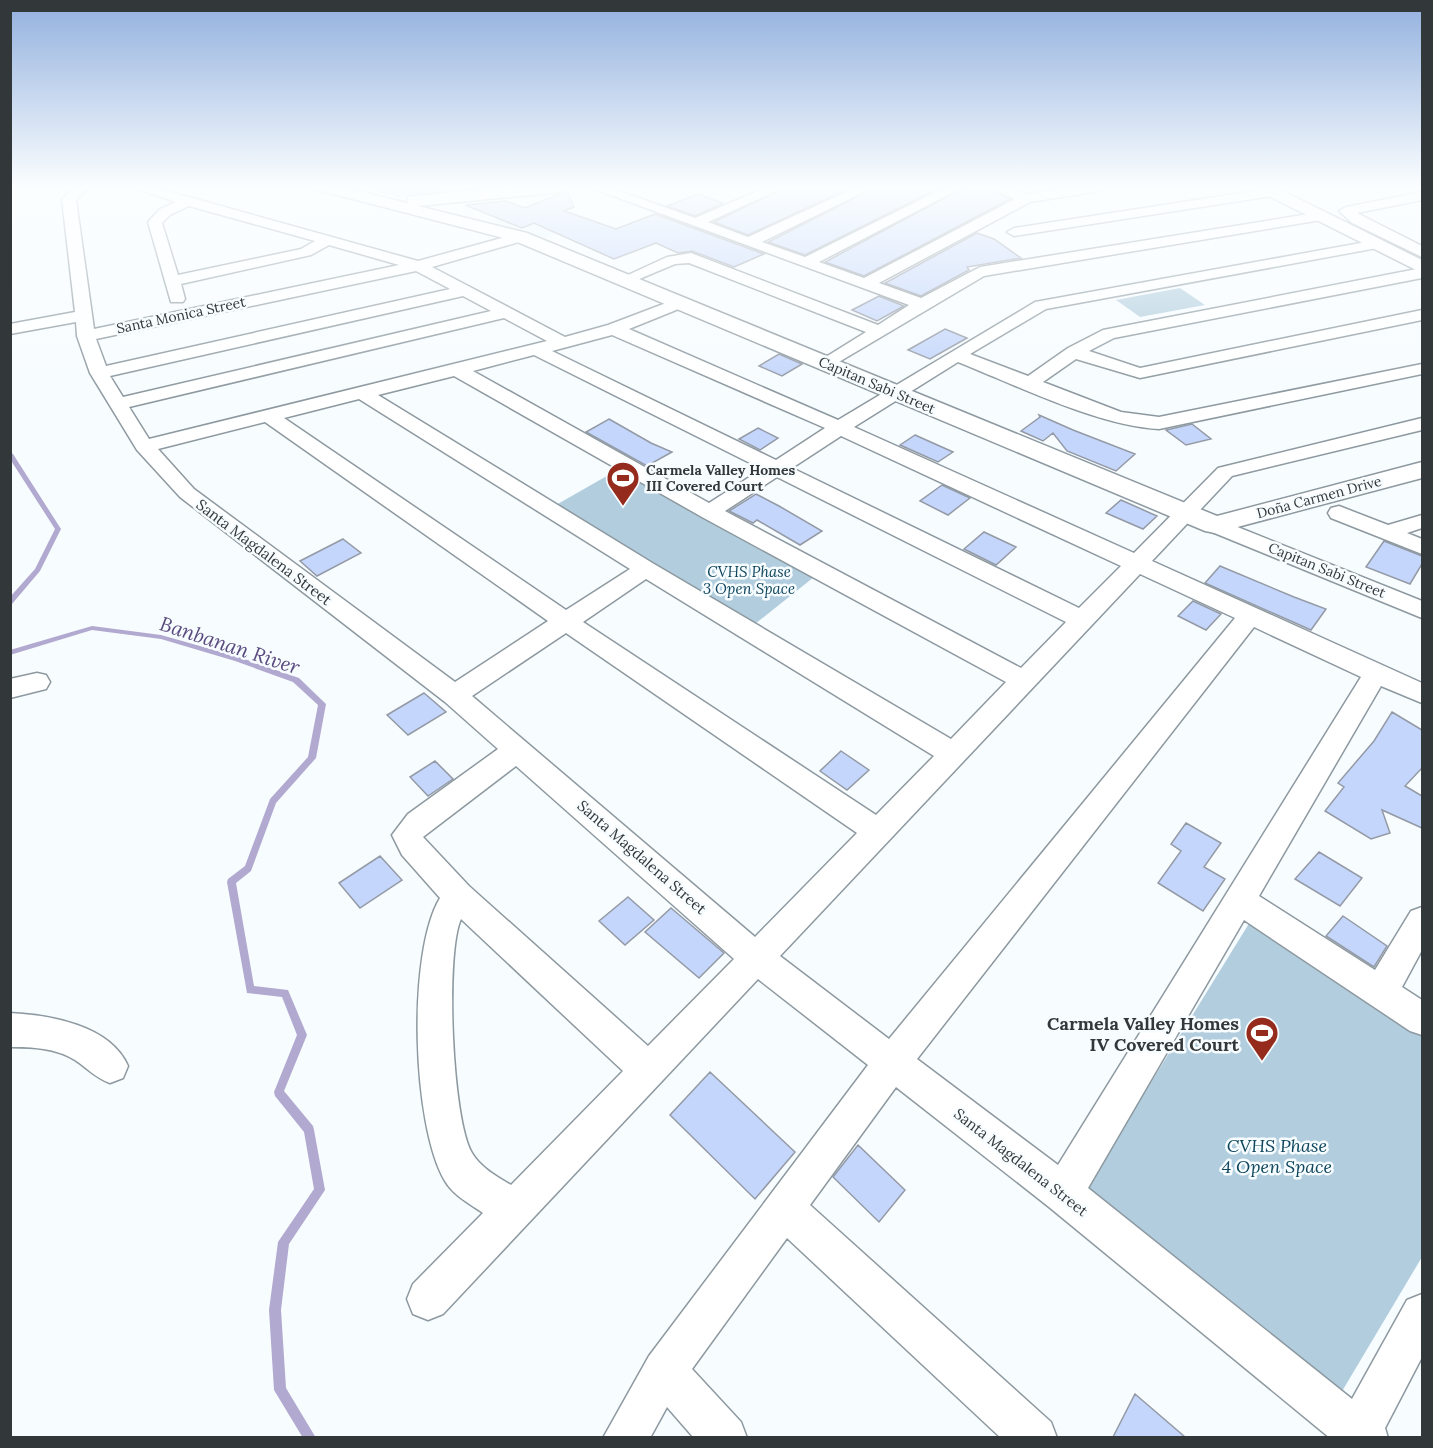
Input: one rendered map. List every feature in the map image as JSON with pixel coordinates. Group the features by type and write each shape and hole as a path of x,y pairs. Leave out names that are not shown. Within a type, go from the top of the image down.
{"street":[{"name":"Santa Magdalena Street","path":"76,255 86,336 99,374 144,446 187,493 454,695 519,749 756,958 1063,1193 1363,1434"},
{"path":"164,255 181,315"},
{"path":"172,281 294,255"},
{"path":"378,255 418,266 564,343"},
{"name":"Santa Monica Street","path":"86,336 418,266 459,255"},
{"name":"Capitan Sabi Street","path":"564,255 1183,513 1422,610"},
{"path":"785,255 922,304"},
{"path":"806,262 821,255"},
{"path":"865,284 921,255"},
{"path":"1050,255 1057,259"},
{"path":"827,364 922,304 980,272 1084,255"},
{"path":"710,512 838,427 1028,311 1054,302 1318,255"},
{"path":"1398,255 1422,267"},
{"path":"625,280 672,260 691,258 879,331"},
{"path":"1030,383 1074,352 1108,334 1422,273"},
{"path":"99,374 465,291"},
{"path":"144,446 564,343 614,329 680,303"},
{"path":"118,404 507,312"},
{"path":"1074,352 1140,373 1422,315"},
{"path":"10,329 83,316"},
{"path":"614,329 838,427 1422,694"},
{"path":"537,350 1081,619"},
{"path":"956,355 1114,416 1136,422 1159,423 1422,369"},
{"path":"457,370 710,512 1023,680"},
{"path":"362,393 646,569 952,753"},
{"path":"268,416 566,622 878,831"},
{"path":"428,1299 1225,472 1422,424"},
{"name":"Doña Carmen Drive","path":"1215,525 1422,470"},
{"path":"1339,513 1422,547"},
{"path":"1385,532 1422,520"},
{"path":"454,695 646,569"},
{"path":"625,1437 664,1371 783,1207 892,1063 1250,616"},
{"path":"1063,1193 1376,673"},
{"path":"10,688 37,682"},
{"path":"519,749 418,822 407,835 413,846 458,896 648,1070"},
{"path":"458,896 442,926 435,980 441,1110 447,1143 459,1168 484,1190 514,1210"},
{"path":"1239,900 1422,1019"},
{"path":"1381,992 1422,921"},
{"path":"10,1030 46,1031 66,1037 94,1050 110,1066"},
{"path":"783,1207 1035,1437"},
{"path":"1363,1434 1422,1315"},
{"path":"664,1371 725,1437"}],"green space":[{"path":"1180,288 1205,305 1140,317 1116,300"},
{"name":"CVHS Phase 3 Open Space","path":"619,469 814,577 755,624 556,505"},
{"name":"CVHS Phase 4 Open Space","path":"1253,917 1422,1026 1422,1257 1341,1393 1084,1191"}],"building":[{"path":"604,255 626,255 614,259"},
{"path":"701,255 763,255 734,267"},
{"path":"839,255 905,255 864,276 825,262"},
{"path":"937,255 1016,255 1021,258 967,267 969,270 921,296 885,283"},
{"path":"879,296 904,306 877,321 852,310"},
{"path":"945,329 967,338 930,359 908,350"},
{"path":"779,354 802,364 782,376 759,366"},
{"path":"1039,415 1135,454 1116,471 1067,451 1053,433 1043,441 1021,431 1040,417"},
{"path":"609,419 672,452 647,466 586,432"},
{"path":"1192,424 1211,439 1186,445 1166,430"},
{"path":"758,428 778,438 760,450 739,439"},
{"path":"915,435 953,452 938,462 900,445"},
{"path":"942,485 970,498 948,515 920,501"},
{"path":"756,494 822,531 800,545 757,520 753,523 729,511"},
{"path":"1121,500 1157,516 1143,529 1106,513"},
{"path":"984,532 1016,547 996,565 964,549"},
{"path":"343,539 361,553 317,576 300,561"},
{"path":"1384,541 1422,556 1422,564 1410,584 1366,567"},
{"path":"1220,566 1326,609 1311,630 1205,583"},
{"path":"1193,601 1221,614 1206,630 1178,616"},
{"path":"424,693 446,712 408,735 387,715"},
{"path":"1392,712 1422,730 1422,768 1405,786 1422,796 1422,828 1382,810 1390,833 1371,839 1325,811 1344,787 1338,783 1374,741"},
{"path":"841,751 869,770 847,790 820,771"},
{"path":"435,761 453,779 428,796 410,777"},
{"path":"1186,823 1221,843 1204,867 1225,879 1203,911 1158,883 1181,851 1171,844"},
{"path":"1319,852 1362,878 1340,906 1295,879"},
{"path":"380,856 402,880 360,908 339,883"},
{"path":"628,897 654,920 625,945 599,921"},
{"path":"671,908 724,953 699,978 645,932"},
{"path":"1343,916 1387,946 1374,967 1326,936"},
{"path":"710,1072 795,1152 755,1199 670,1115"},
{"path":"858,1145 905,1190 879,1222 833,1177"},
{"path":"1135,1394 1185,1437 1113,1437"}],"waterway":[{"name":"Banbanan River","path":"10,454 58,529 38,570 10,602"},
{"name":"Banbanan River","path":"10,653 92,628 161,637 237,659 296,680 322,704 312,758 273,801 248,868 231,882 250,990 285,993 302,1035 279,1092 309,1130 320,1190 284,1242 275,1310 280,1390 310,1438"}],"place":[{"name":"Carmela Valley Homes III Covered Court","path":"623,507"},
{"name":"Carmela Valley Homes IV Covered Court","path":"1262,1062"}]}
